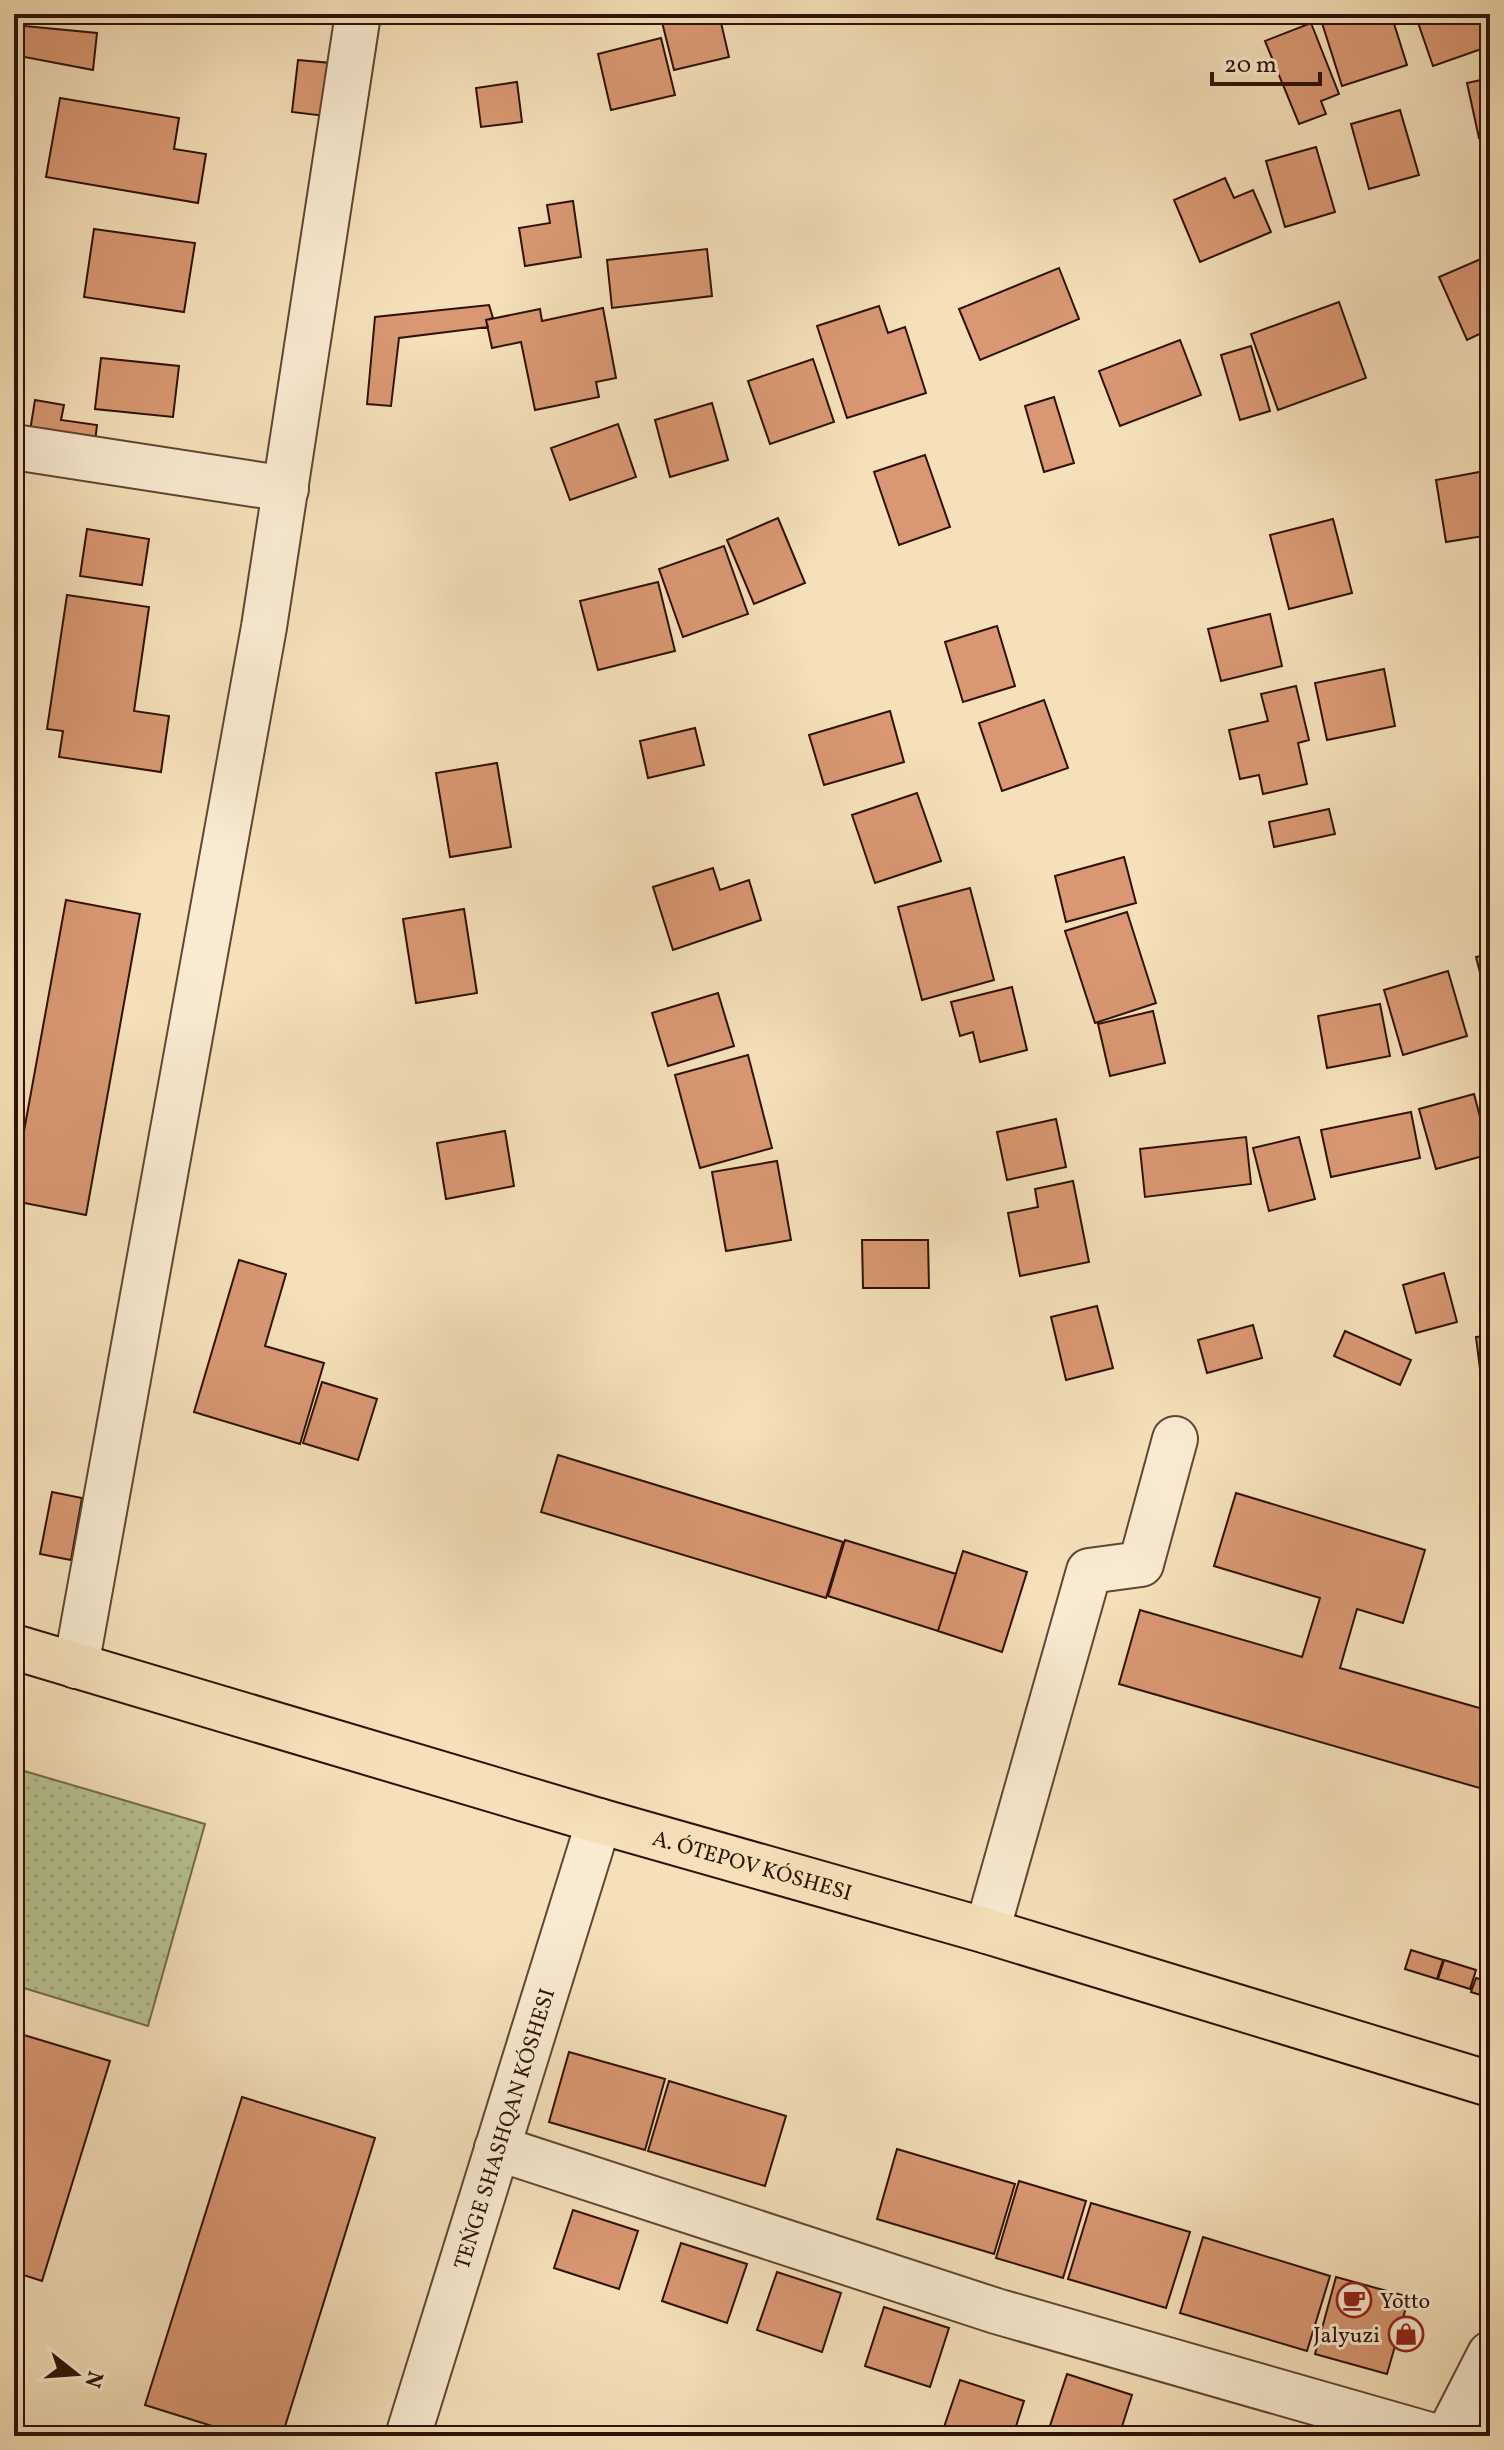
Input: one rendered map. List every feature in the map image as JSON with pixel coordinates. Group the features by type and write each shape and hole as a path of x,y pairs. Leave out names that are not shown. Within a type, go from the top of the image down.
{"main road":[{"name":"A. ÓTEPOV KÓSHESI","path":"14,1647 599,1821 987,1931 1490,2084"}],"street":[{"path":"76,1666 258,658 358,14"},
{"path":"14,447 286,489"},
{"path":"987,1931 1089,1571 1141,1564 1175,1439"},
{"name":"TEŃGE SHASHQAN KÓSHESI","path":"408,2436 599,1821"},
{"path":"497,2148 996,2311 1433,2436"},
{"path":"1448,2436 1490,2354"}],"green space":[{"path":"14,1768 205,1824 148,2026 14,1985"}],"building":[{"path":"488,14 530,14 530,17 488,22"},
{"path":"660,14 719,14 729,57 674,70"},
{"path":"724,14 766,14 726,24"},
{"path":"1351,14 1391,14 1407,65 1342,86 1322,23"},
{"path":"1415,14 1488,14 1490,46 1433,66"},
{"path":"1311,23 1339,94 1321,101 1326,114 1299,124 1265,41"},
{"path":"14,25 97,33 93,70 14,55"},
{"path":"661,38 675,95 611,110 598,54"},
{"path":"298,60 331,63 325,116 292,112"},
{"path":"1490,78 1490,136 1479,138 1467,83"},
{"path":"517,82 522,122 481,127 476,88"},
{"path":"60,98 179,118 174,149 206,154 198,203 46,177"},
{"path":"1400,110 1419,175 1369,189 1351,124"},
{"path":"1316,147 1335,212 1285,227 1266,161"},
{"path":"1225,178 1234,198 1253,190 1271,232 1200,262 1174,200"},
{"path":"573,201 581,257 525,266 519,228 550,223 547,205"},
{"path":"94,229 195,243 184,312 84,297"},
{"path":"707,249 712,296 612,308 607,260"},
{"path":"1490,255 1490,329 1467,340 1439,277"},
{"path":"1059,268 1079,319 980,360 959,309"},
{"path":"1339,302 1366,378 1278,410 1251,334"},
{"path":"489,305 493,318 486,320 488,327 399,338 391,406 367,404 375,317"},
{"path":"879,306 888,333 905,327 926,393 847,418 817,326"},
{"path":"603,308 616,378 596,382 599,397 535,410 521,342 492,348 486,320 540,309 542,321"},
{"path":"1180,340 1201,395 1120,426 1099,371"},
{"path":"1251,346 1270,411 1240,420 1221,355"},
{"path":"101,358 179,366 173,417 95,409"},
{"path":"813,359 834,422 770,444 748,381"},
{"path":"1054,397 1074,463 1044,472 1025,406"},
{"path":"35,400 64,405 61,420 97,425 95,442 30,431"},
{"path":"712,403 728,460 670,477 655,420"},
{"path":"618,424 636,477 570,500 551,448"},
{"path":"925,455 950,527 899,545 874,472"},
{"path":"1490,470 1490,535 1446,542 1436,480"},
{"path":"778,518 805,583 754,604 727,540"},
{"path":"1333,519 1352,593 1289,609 1270,535"},
{"path":"87,529 149,539 142,585 80,576"},
{"path":"724,546 748,614 683,637 659,569"},
{"path":"658,582 675,651 598,670 580,601"},
{"path":"67,595 149,607 134,711 169,716 161,772 59,757 63,731 47,729"},
{"path":"1270,614 1282,666 1221,681 1208,629"},
{"path":"997,626 1015,686 963,702 945,642"},
{"path":"1384,669 1395,726 1327,740 1315,683"},
{"path":"1296,686 1309,740 1298,743 1307,784 1263,794 1259,775 1240,779 1229,730 1268,721 1261,694"},
{"path":"1044,700 1068,768 1002,791 979,723"},
{"path":"890,711 904,762 824,785 809,735"},
{"path":"695,728 704,765 648,778 640,741"},
{"path":"497,763 511,847 450,857 436,773"},
{"path":"917,793 941,861 875,883 852,815"},
{"path":"1329,809 1335,834 1274,847 1269,822"},
{"path":"1124,857 1136,903 1066,922 1055,876"},
{"path":"713,868 720,890 749,880 761,920 673,950 653,887"},
{"path":"970,888 994,980 922,1000 898,907"},
{"path":"66,900 140,914 86,1215 14,1201 14,1186"},
{"path":"464,909 477,993 416,1003 403,919"},
{"path":"1127,912 1156,1003 1095,1023 1065,931"},
{"path":"1490,954 1490,1012 1476,957"},
{"path":"1448,971 1467,1036 1403,1055 1384,990"},
{"path":"1012,987 1027,1050 980,1062 973,1032 960,1036 951,1002"},
{"path":"718,993 734,1046 668,1066 652,1013"},
{"path":"1380,1004 1390,1056 1327,1068 1318,1016"},
{"path":"1153,1011 1165,1063 1110,1076 1098,1024"},
{"path":"748,1055 772,1148 700,1168 675,1075"},
{"path":"1474,1094 1490,1154 1436,1169 1419,1109"},
{"path":"1411,1112 1420,1158 1331,1177 1321,1130"},
{"path":"1056,1119 1066,1167 1007,1180 997,1132"},
{"path":"505,1131 514,1186 446,1199 437,1143"},
{"path":"1246,1137 1251,1184 1145,1197 1140,1149"},
{"path":"1299,1137 1315,1199 1269,1211 1253,1148"},
{"path":"777,1161 791,1240 726,1251 712,1172"},
{"path":"1073,1181 1089,1262 1020,1276 1008,1213 1038,1207 1035,1189"},
{"path":"862,1240 928,1240 929,1288 863,1288"},
{"path":"239,1260 286,1274 265,1346 324,1363 300,1444 194,1412"},
{"path":"1444,1273 1457,1322 1416,1333 1403,1285"},
{"path":"1097,1306 1113,1368 1066,1380 1051,1317"},
{"path":"1253,1325 1262,1358 1207,1373 1198,1340"},
{"path":"1345,1331 1411,1360 1400,1385 1334,1356"},
{"path":"1490,1336 1490,1400 1484,1401 1476,1337"},
{"path":"322,1382 377,1399 358,1460 303,1443"},
{"path":"558,1455 843,1542 826,1598 541,1512"},
{"path":"52,1492 82,1498 71,1560 40,1554"},
{"path":"1236,1493 1425,1550 1403,1623 1357,1609 1340,1668 1490,1711 1490,1791 1119,1684 1140,1610 1302,1657 1320,1598 1214,1566"},
{"path":"845,1540 956,1574 938,1631 828,1596"},
{"path":"963,1551 1027,1572 1002,1652 938,1631"},
{"path":"1411,1950 1443,1960 1437,1979 1405,1969"},
{"path":"1444,1960 1476,1970 1470,1989 1438,1979"},
{"path":"1476,1978 1490,1982 1490,1998 1471,1992"},
{"path":"14,2032 110,2061 42,2281 14,2272"},
{"path":"569,2052 665,2079 645,2150 549,2122"},
{"path":"669,2081 786,2116 765,2186 648,2151"},
{"path":"242,2097 375,2138 282,2436 244,2436 145,2405"},
{"path":"897,2149 1015,2184 994,2254 877,2219"},
{"path":"1019,2181 1086,2201 1063,2278 996,2258"},
{"path":"1091,2203 1190,2232 1166,2308 1068,2279"},
{"path":"573,2210 638,2231 619,2289 554,2268"},
{"path":"1203,2237 1330,2276 1307,2351 1180,2313"},
{"path":"681,2243 747,2264 727,2323 662,2301"},
{"path":"777,2272 841,2293 822,2352 757,2330"},
{"path":"1336,2277 1409,2297 1387,2374 1315,2354"},
{"path":"884,2307 949,2328 930,2387 865,2366"},
{"path":"1067,2374 1132,2395 1119,2436 1059,2436 1048,2432"},
{"path":"960,2380 1024,2401 1013,2436 941,2436"}],"place":[{"name":"Yotto","path":"1354,2300"},
{"name":"Jalyuzi","path":"1406,2334"}]}
